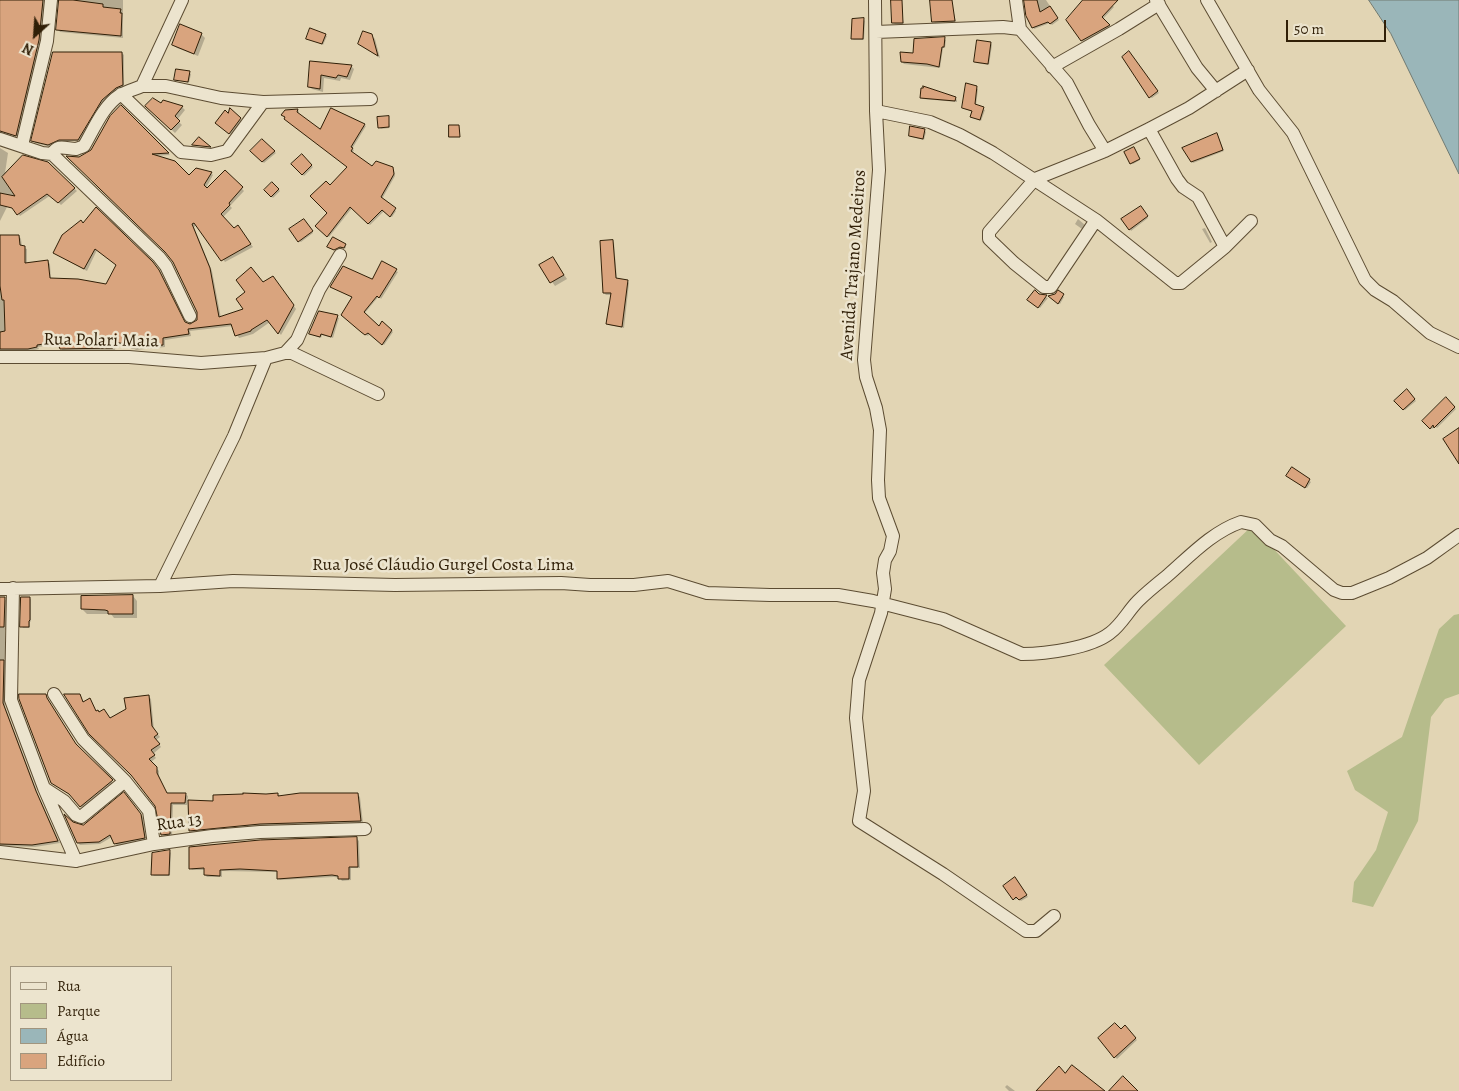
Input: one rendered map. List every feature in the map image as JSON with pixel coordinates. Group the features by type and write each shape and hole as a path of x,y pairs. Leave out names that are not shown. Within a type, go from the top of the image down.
{"street":[{"path":"22,145 47,41 51,0"},
{"path":"142,86 182,0"},
{"name":"Avenida Trajano Medeiros","path":"875,0 876,111 879,170 864,360 866,377 876,408 880,430 879,498 893,536 883,573 885,589 882,613 859,680 856,718 864,791 859,821 943,874 1026,931 1036,931 1054,916"},
{"path":"1016,0 1020,29 1067,83 1089,126 1104,150"},
{"path":"1207,0 1259,90 1293,133 1365,280 1430,333 1459,347"},
{"path":"1052,67 1119,29 1158,2 1197,68 1216,91"},
{"path":"876,32 1003,27 1020,29"},
{"path":"1096,220 1051,287 1044,287 1014,263 989,239 990,232 1035,179 1150,129 1189,108 1248,70"},
{"path":"52,154 54,150 61,147 76,149 84,146 111,102 122,94 142,86 166,86 221,98 263,102 371,99"},
{"path":"122,94 181,152 204,154 227,152 263,102"},
{"path":"876,111 938,125 993,153 1096,220 1175,283 1181,283 1225,247 1251,221"},
{"path":"1150,129 1176,179 1183,187 1198,197 1225,247"},
{"path":"0,139 42,153 52,154 159,256 166,266 190,316"},
{"path":"285,353 297,340 319,290 340,255"},
{"path":"285,353 292,353 378,394"},
{"name":"Rua Polari Maia","path":"0,357 129,357 201,363 266,358 285,353"},
{"path":"160,586 234,436 266,358"},
{"name":"Rua José Cláudio Gurgel Costa Lima","path":"0,589 160,586 233,581 396,585 561,583 590,585 648,584 668,580 707,593 838,595 883,603 943,620 1022,654 1046,653 1102,638 1111,632 1137,602 1193,552 1220,532 1241,522 1255,525 1270,540 1282,546 1334,590 1342,593 1352,593 1389,578 1428,558 1459,535"},
{"path":"13,588 11,700 44,788 76,861"},
{"path":"54,694 83,739 125,782 149,811 154,844"},
{"path":"44,788 64,801 76,815 81,817 125,782"},
{"name":"Rua 13","path":"0,852 76,861 154,844 260,832 365,829"}],"green space":[{"path":"1252,526 1346,626 1199,765 1104,665"},
{"path":"1459,614 1459,694 1445,699 1431,717 1418,821 1373,907 1352,902 1354,882 1376,850 1388,812 1355,790 1347,771 1402,737 1439,629 1454,615"}],"water":[{"path":"1369,0 1459,0 1459,174 1391,34"}],"building":[{"path":"0,0 43,0 39,40 16,136 0,131"},
{"path":"59,0 103,4 103,7 121,9 121,36 56,30"},
{"path":"891,0 902,0 903,23 892,23"},
{"path":"930,0 952,0 955,21 932,22"},
{"path":"1024,0 1037,0 1040,12 1050,6 1058,18 1050,24 1048,22 1032,28 1026,16"},
{"path":"1083,0 1118,0 1102,17 1110,25 1081,41 1066,20"},
{"path":"864,18 863,39 851,39 852,19"},
{"path":"180,24 202,33 194,54 172,45"},
{"path":"310,28 326,34 322,44 306,39"},
{"path":"363,31 372,34 378,56 358,44"},
{"path":"945,37 939,67 901,62 900,52 913,53 914,39"},
{"path":"977,40 991,42 988,64 974,62"},
{"path":"1129,51 1158,91 1149,98 1122,57"},
{"path":"53,52 122,52 123,85 116,88 102,100 78,140 59,140 48,145 31,141"},
{"path":"310,61 352,65 347,77 338,75 336,78 321,75 320,89 308,87"},
{"path":"176,69 190,71 188,82 174,80"},
{"path":"966,83 977,86 975,104 984,107 980,120 970,117 972,111 962,108"},
{"path":"923,86 956,97 955,101 920,98"},
{"path":"153,98 161,103 163,100 183,106 175,116 180,121 171,130 145,106"},
{"path":"121,105 169,153 152,154 175,161 189,175 196,168 212,172 204,185 207,188 225,170 243,187 221,214 234,228 238,225 251,244 221,261 194,223 192,224 210,268 219,317 243,309 236,299 245,292 236,280 251,267 263,282 273,276 294,305 278,334 267,320 251,331 235,336 231,324 188,329 189,334 163,338 163,345 132,348 125,344 114,342 113,348 60,349 57,342 37,345 37,347 28,349 0,349 0,332 5,331 4,300 2,300 0,286 0,235 19,235 20,245 25,246 25,263 48,260 50,278 78,279 106,284 116,265 95,249 84,269 53,253 62,235 81,220 83,223 96,207 153,262 159,270 185,322 190,324 197,320 197,312 173,262 66,156 79,157 91,150 110,116"},
{"path":"230,108 241,118 229,134 215,123 225,110 228,113"},
{"path":"331,108 365,124 351,147 353,148 351,151 372,166 376,161 393,167 394,174 381,197 396,208 390,217 382,210 368,224 350,207 327,237 315,226 327,213 310,196 326,181 330,185 347,167 281,115 285,110 298,109 297,112 320,129"},
{"path":"389,116 389,127 378,128 377,117"},
{"path":"449,125 459,125 460,137 449,137"},
{"path":"910,126 925,129 923,139 909,136"},
{"path":"1217,133 1223,150 1191,162 1182,148"},
{"path":"199,137 211,147 192,145"},
{"path":"262,139 275,151 262,162 250,151"},
{"path":"1134,147 1140,159 1130,164 1124,152"},
{"path":"302,154 312,165 302,175 291,164"},
{"path":"23,155 48,162 75,188 58,203 47,194 17,215 12,208 0,205 0,193 15,196 2,177"},
{"path":"272,182 279,189 271,197 264,190"},
{"path":"1141,206 1148,216 1129,230 1121,219"},
{"path":"304,219 313,231 298,242 289,229"},
{"path":"333,237 346,244 344,248 340,247 334,250 327,247"},
{"path":"613,240 616,278 628,280 622,327 606,324 611,293 603,293 600,241"},
{"path":"553,257 564,275 550,283 539,265"},
{"path":"382,261 397,269 379,298 377,296 364,312 379,326 382,321 392,330 382,345 368,333 365,335 341,315 352,297 330,287 343,266 372,279"},
{"path":"1035,290 1039,294 1047,295 1038,308 1027,300"},
{"path":"1058,290 1064,294 1058,304 1048,296 1055,294"},
{"path":"319,311 338,315 331,337 321,334 320,337 309,334"},
{"path":"1407,389 1415,399 1403,410 1394,401"},
{"path":"1446,397 1455,407 1434,428 1433,425 1430,429 1422,421"},
{"path":"1459,428 1459,464 1443,439"},
{"path":"1292,467 1310,479 1305,488 1286,476"},
{"path":"133,595 133,614 108,614 108,611 105,610 81,609 81,596"},
{"path":"0,597 5,597 4,627 0,627"},
{"path":"21,597 30,597 29,627 20,627"},
{"path":"0,660 4,660 3,703 36,791 58,841 32,845 0,844"},
{"path":"19,694 46,694 76,744 113,780 80,807 69,794 51,783 19,699"},
{"path":"64,694 80,694 83,702 90,698 96,711 98,710 99,712 104,709 110,718 126,709 124,698 149,695 152,726 158,734 154,737 160,744 151,750 155,755 149,759 157,767 157,773 167,793 186,793 185,803 171,803 170,834 161,835 155,806 131,775 89,734"},
{"path":"124,792 141,814 145,838 114,844 110,835 99,842 77,843 64,814 73,822 83,825"},
{"path":"278,793 278,796 300,793 358,793 361,821 260,824 189,831 188,800 213,801 213,795"},
{"path":"357,837 358,867 349,867 349,879 338,879 338,876 332,875 277,879 277,871 240,869 220,870 220,876 204,875 204,868 189,869 189,847 260,840"},
{"path":"170,850 169,875 151,875 152,853"},
{"path":"1015,877 1027,895 1019,900 1016,897 1013,900 1003,886"},
{"path":"1115,1023 1121,1029 1125,1025 1136,1038 1114,1058 1098,1038"},
{"path":"1072,1065 1105,1091 1036,1091 1059,1066 1065,1073"},
{"path":"1123,1076 1138,1091 1109,1091"}]}
